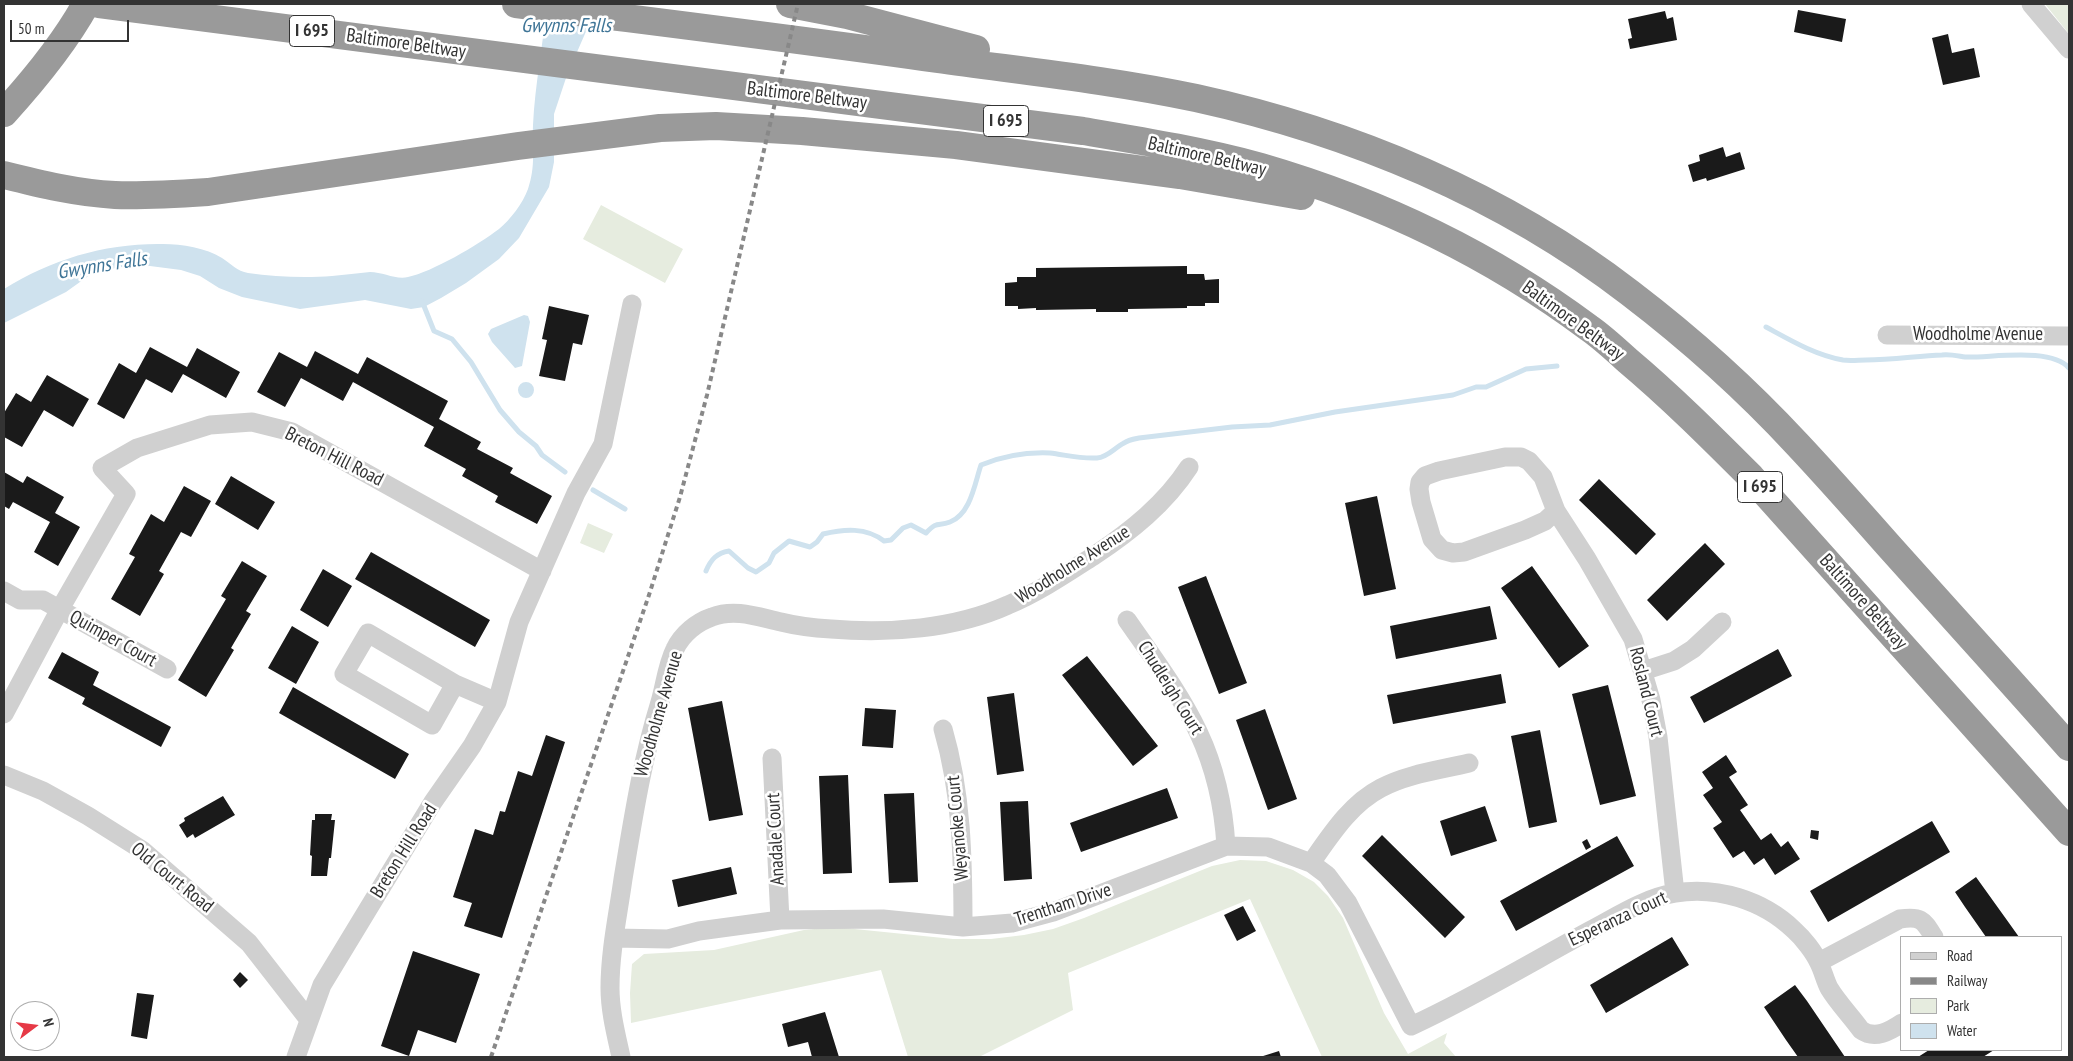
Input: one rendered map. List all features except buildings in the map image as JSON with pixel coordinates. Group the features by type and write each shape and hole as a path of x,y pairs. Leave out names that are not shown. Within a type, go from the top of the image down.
{"highway":[{"path":"4,113 34,79 77,21 86,4"},
{"name":"Baltimore Beltway","path":"99,4 1083,131 1185,149 1261,167 1390,214 1451,241 1540,293 1591,329 1647,377 1704,429 1751,477 2069,832"},
{"path":"790,4 847,15 1094,80"},
{"path":"523,5 1094,80 1195,98 1278,118 1360,145 1476,196 1575,254 1628,291 1693,344 1748,394 1797,444 2069,747"},
{"path":"4,175 55,188 113,195 161,196 299,180 518,146 660,128 716,126 802,131 956,145 1180,175 1268,189 1390,214"}],"street":[{"path":"2031,4 2069,49"},
{"name":"Breton Hill Road","path":"296,1057 322,984 433,802 472,746 497,702 519,622 576,493 603,444 632,304"},
{"name":"Woodholme Avenue","path":"1888,335 2069,336"},
{"name":"Breton Hill Road","path":"60,610 126,494 102,468 143,446 210,425 230,422 252,422 292,432 542,571"},
{"name":"Rosland Court","path":"1556,511 1545,521 1525,530 1464,552 1453,553 1442,550 1432,539 1421,502 1420,482 1425,476 1439,471 1505,457 1521,457 1529,461 1543,477 1556,511 1588,559 1633,639 1643,671 1658,738 1675,893"},
{"name":"Woodholme Avenue","path":"621,1057 613,1018 610,990 614,938 639,782 648,742 675,649 686,633 701,622 714,616 741,613 784,623 851,631 932,626 974,618 1007,606 1039,590 1122,536 1145,518 1180,481 1190,467"},
{"name":"Quimper Court","path":"4,591 20,600 43,600 167,669"},
{"path":"4,714 60,610"},
{"name":"Chudleigh Court","path":"1127,620 1181,699 1202,738 1219,790 1224,817 1226,846"},
{"path":"1643,671 1674,662 1693,649 1722,622"},
{"path":"455,684 432,725 344,674 368,633 455,684 497,702"},
{"name":"Weyanoke Court","path":"944,729 952,760 959,802 963,927"},
{"name":"Anadale Court","path":"772,758 780,920"},
{"path":"1311,863 1339,825 1356,807 1380,788 1414,776 1469,762"},
{"name":"Old Court Road","path":"4,775 50,795 142,850 248,943 309,1020"},
{"name":"Trentham Drive","path":"614,938 668,939 699,930 780,920 883,919 963,927 1012,923 1054,912 1226,846 1253,845 1286,852 1311,863 1327,876 1348,903 1411,1026"},
{"name":"Esperanza Court","path":"1411,1026 1445,1010 1650,900 1675,893 1695,891 1728,894 1761,907 1794,930 1819,962 1829,988 1866,1034 1883,1034 1900,1024"},
{"path":"1819,962 1900,919 1914,917 1920,919 1933,936"}],"green space":[{"path":"2045,4 2069,4 2069,34"},
{"path":"601,205 683,249 665,283 583,239"},
{"path":"588,523 613,534 604,553 580,543"},
{"path":"1240,860 1266,861 1293,870 1314,882 1328,896 1343,918 1384,1013 1408,1054 1447,1033 1444,1043 1456,1057 1322,1057 1250,899 1068,973 1073,1010 979,1057 908,1057 881,970 631,1023 630,993 632,964 644,954 714,950 804,930 835,927 953,939 991,939 1024,935 1053,929 1212,866"}],"water":[{"name":"Gwynns Falls","path":"547,4 598,4 567,75 554,114 554,162 549,187 519,238 499,259 466,283 441,298 424,307 411,309 365,300 300,309 242,297 219,288 200,276 181,270 150,266 122,267 94,272 66,292 4,323 4,289 22,278 60,261 121,246 163,244 186,246 216,255 244,272 301,277 370,272 403,278 429,270 467,250 499,229 512,216 528,189 533,165 534,110"},
{"path":"524,315 528,316 530,322 522,366 515,368 492,342 488,334 491,329"},
{"path":"523,382 529,382 534,387 532,396 523,398 518,393 518,387"}],"waterway":[{"path":"422,301 434,331 452,339 471,362 500,410 519,432 536,446 542,455 565,472"},
{"path":"1766,327 1813,351 1843,360 1945,355 1965,357 2020,355 2049,358 2069,368"},
{"path":"706,571 715,557 729,551 748,568 756,572 769,563 774,553 789,541 810,547 823,534 831,532 862,531 877,536 884,541 891,540 903,528 911,525 926,533 936,525 950,522 963,512 971,497 981,465 1006,457 1050,453 1097,458 1108,454 1127,441 1137,438 1232,427 1270,425 1335,412 1453,395 1476,387 1486,387 1526,369 1557,366"},
{"path":"593,490 625,509"}],"railway":[{"path":"491,1057 649,595 680,497 707,395 798,4"}]}
